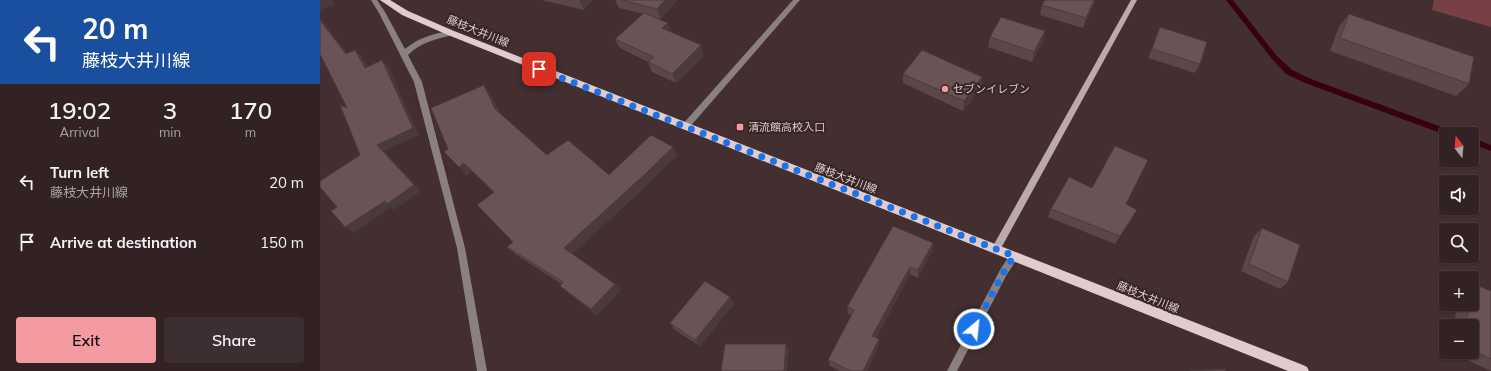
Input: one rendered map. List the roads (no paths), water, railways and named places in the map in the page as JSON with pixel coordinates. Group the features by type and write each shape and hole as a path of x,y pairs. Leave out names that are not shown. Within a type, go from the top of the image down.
{"main road":[{"name":"藤枝大井川線","path":"384,0 451,34 1303,371"}],"street":[{"path":"374,0 382,12 418,82 461,248 482,371"},
{"path":"685,127 797,0"},
{"path":"996,250 1134,0"},
{"path":"404,55 416,43 430,37 451,34"},
{"path":"952,371 1003,273 1014,256"}],"waterway":[{"path":"1229,0 1274,57 1289,72 1308,81 1439,129"},
{"path":"1479,144 1491,148"}],"place":[{"name":"セブンイレブン","path":"945,89"},
{"name":"清流館高校入口","path":"740,127"}]}
